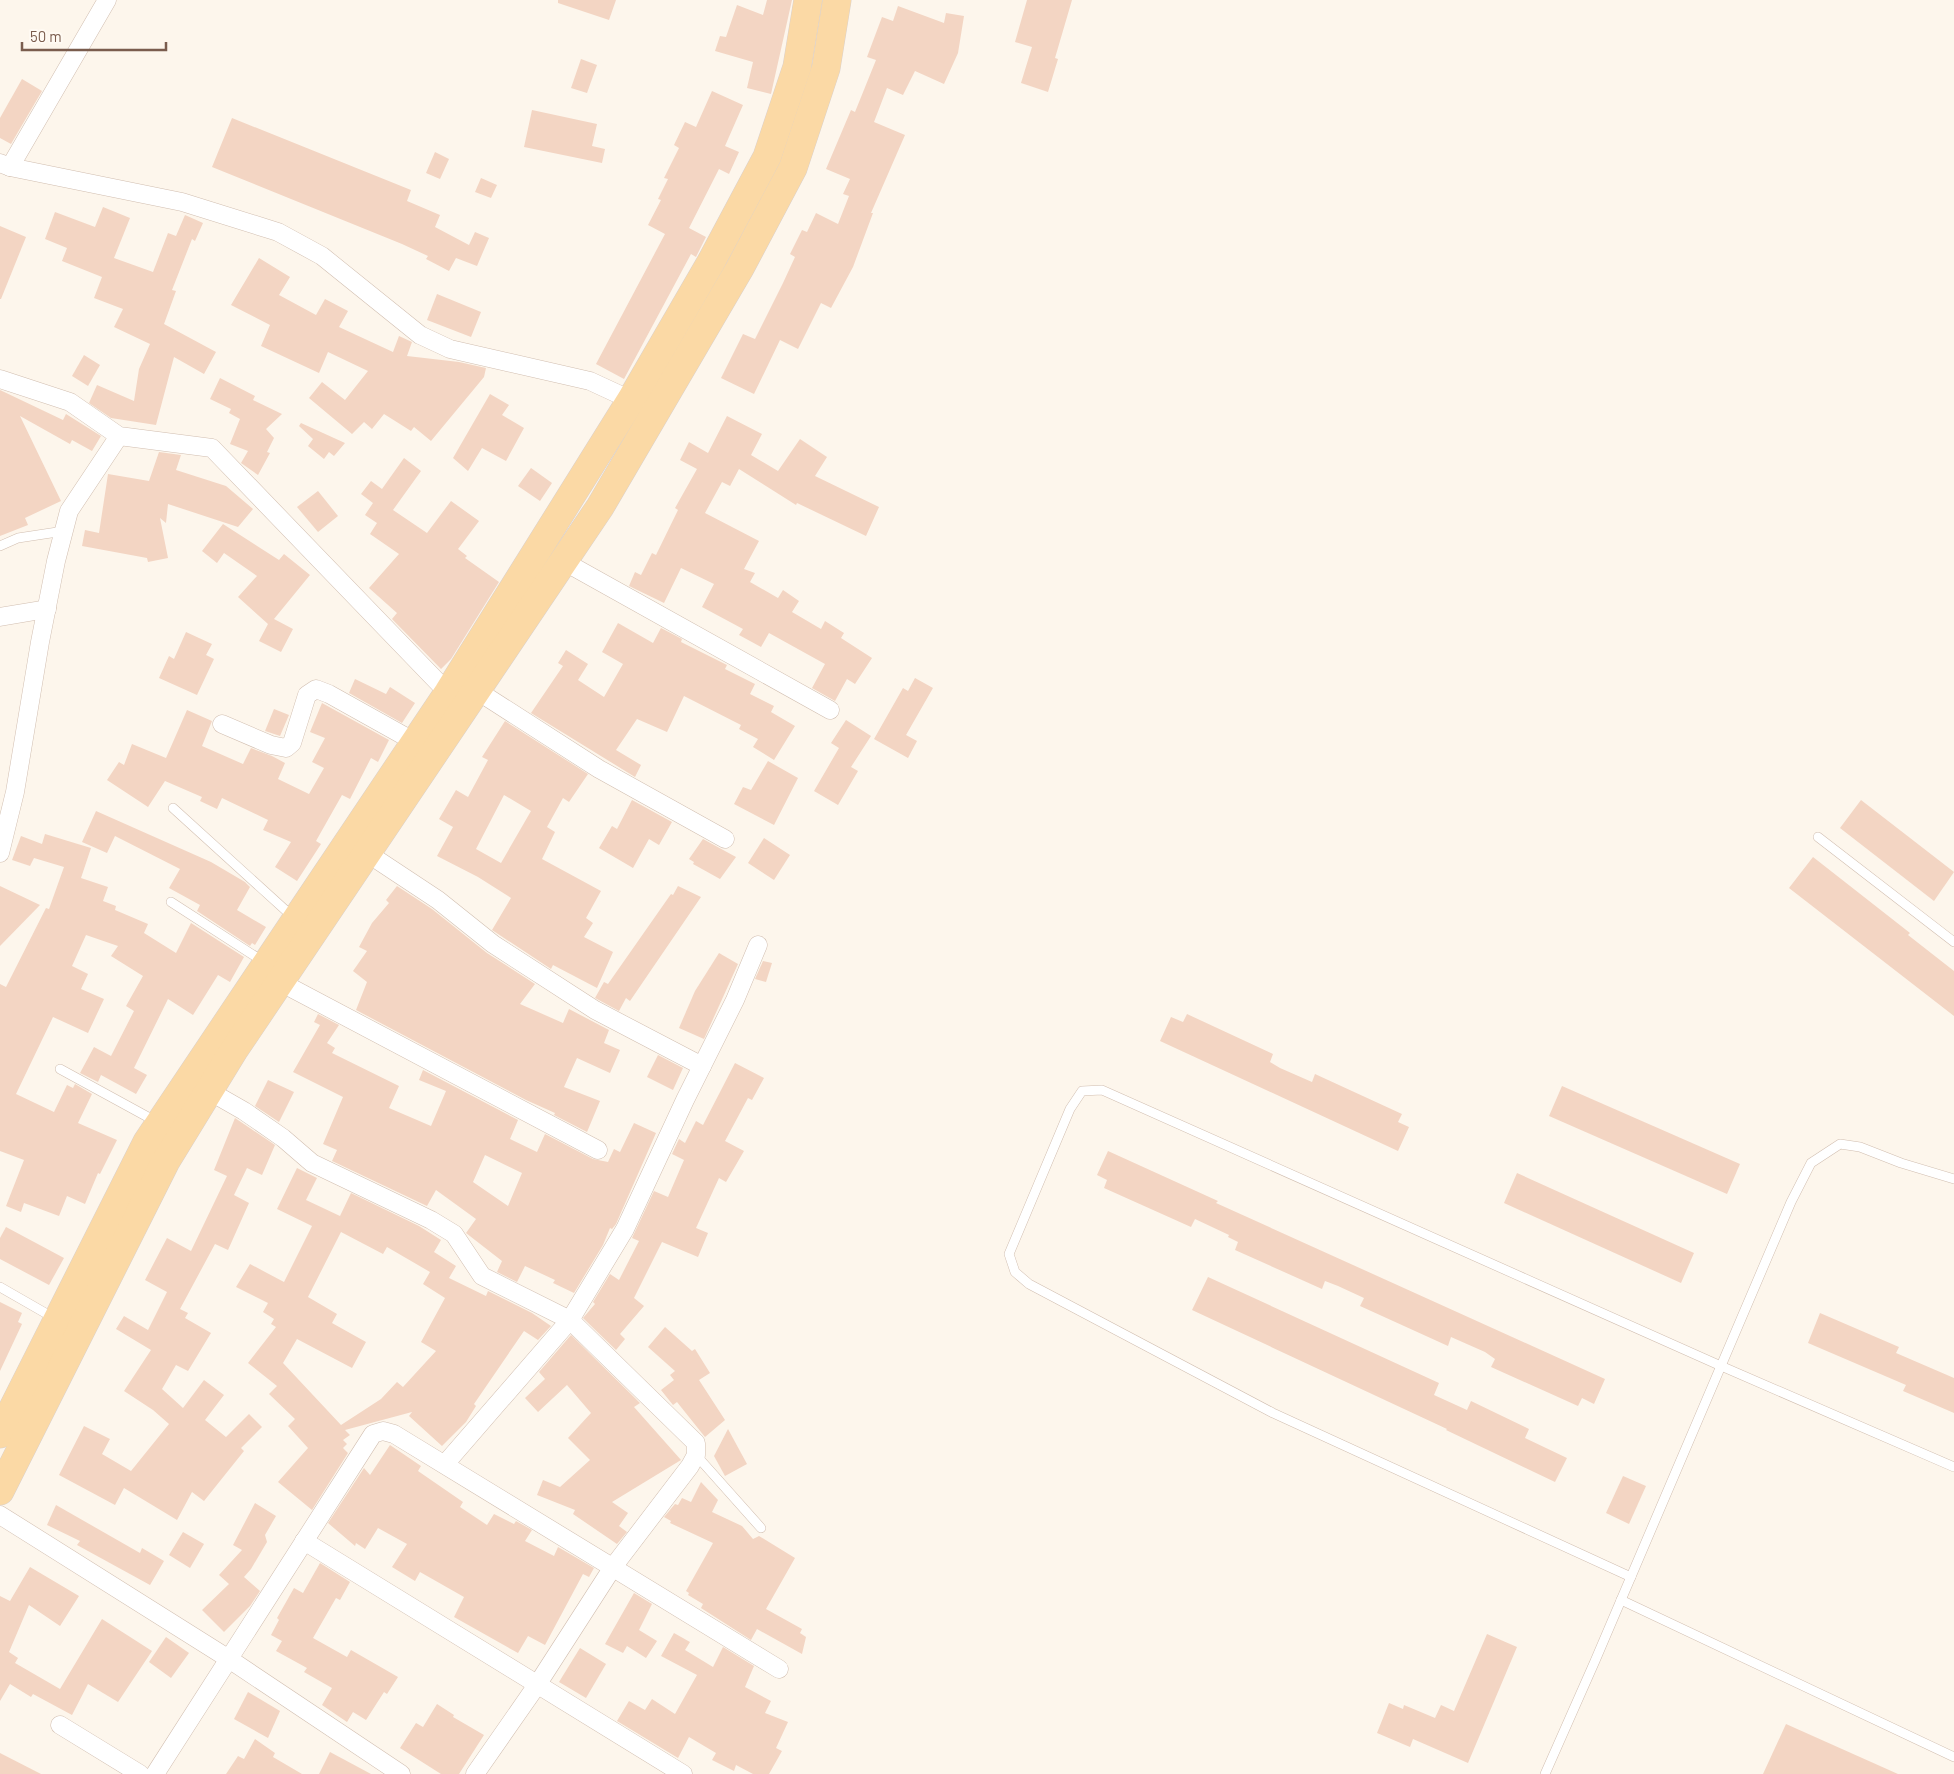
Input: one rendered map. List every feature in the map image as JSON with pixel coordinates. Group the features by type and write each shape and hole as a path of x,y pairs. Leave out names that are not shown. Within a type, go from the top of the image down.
{"main road":[{"path":"0,1434 147,1142 273,973 367,853 463,697 711,262 767,157 797,67 808,0"},
{"path":"0,1491 166,1161 209,1091 273,973 296,919 414,742 463,697 563,562 600,507 736,277 793,168 826,68 837,0"}],"street":[{"path":"107,0 5,165 182,202 278,232 322,256 420,335 450,349 590,381 631,400"},
{"path":"0,379 70,402 118,436 212,448 463,697 725,839"},
{"path":"0,853 15,792 47,609 69,511 118,436"},
{"path":"563,562 830,710"},
{"path":"0,617 47,609"},
{"path":"222,724 271,745 286,748 292,743 308,695 316,689 329,694 414,742"},
{"path":"367,853 438,900 493,944 595,1010 702,1066"},
{"path":"445,1464 570,1320 625,1229 735,1000 758,945"},
{"path":"273,973 598,1150"},
{"path":"209,1091 244,1111 283,1138 312,1163 431,1220 454,1234 482,1276 570,1320 696,1443 696,1455 613,1567 537,1685 475,1774"},
{"path":"155,1774 373,1434 383,1431 394,1434 445,1464 779,1669"},
{"path":"0,1515 229,1659 401,1774"},
{"path":"304,1541 683,1774"},
{"path":"60,1725 140,1774"}],"lane":[{"path":"0,546 18,538 64,531"},
{"path":"173,808 296,919"},
{"path":"1818,837 1954,942"},
{"path":"171,902 273,973"},
{"path":"60,1069 160,1123"},
{"path":"1631,1577 1272,1413 1029,1284 1015,1272 1009,1254 1070,1109 1082,1091 1102,1090 1721,1366 1954,1467"},
{"path":"1545,1774 1791,1202 1811,1163 1840,1144 1860,1147 1901,1163 1954,1179"},
{"path":"0,1287 57,1320"},
{"path":"696,1455 761,1528"},
{"path":"1621,1600 1954,1757"}],"building":[{"path":"558,0 616,0 609,20 558,3"},
{"path":"767,0 792,0 771,94 747,88 753,62 715,51 720,36 726,37 737,5 763,15"},
{"path":"1027,0 1072,0 1055,58 1058,59 1048,92 1021,83 1032,47 1015,42"},
{"path":"898,6 944,23 946,13 964,16 958,53 944,84 915,71 903,95 887,88 874,122 905,135 871,213 873,213 853,267 831,308 821,303 798,349 780,340 754,394 721,378 743,334 755,339 795,257 790,254 802,230 807,232 816,213 838,224 849,196 843,194 850,179 826,169 851,110 855,112 876,60 867,57 882,17 893,21"},
{"path":"581,59 597,65 587,93 571,88"},
{"path":"22,79 42,91 11,144 0,138 0,118"},
{"path":"712,91 743,105 725,146 739,152 729,174 719,169 689,228 706,237 696,257 691,254 624,379 596,364 665,234 648,225 661,200 658,199 668,179 664,178 679,148 674,145 685,122 696,127"},
{"path":"532,110 597,124 592,146 605,149 602,163 524,147"},
{"path":"232,118 411,190 407,201 440,215 435,227 469,245 475,232 489,238 477,266 456,258 449,271 426,259 428,256 402,244 212,167"},
{"path":"435,152 449,159 440,179 426,173"},
{"path":"481,178 497,185 491,198 475,192"},
{"path":"103,207 130,218 114,258 153,272 168,233 176,236 185,215 203,223 195,241 192,239 172,290 176,291 164,324 216,352 204,374 174,357 156,425 111,418 89,403 97,385 134,401 139,369 150,344 114,327 123,309 94,298 102,277 62,261 67,248 45,239 55,212 95,227"},
{"path":"0,226 26,237 1,299 0,299"},
{"path":"259,258 290,277 279,295 316,315 325,299 348,311 339,327 393,352 399,336 412,342 407,356 459,362 486,368 484,377 431,441 414,427 411,431 384,414 372,429 364,422 352,434 309,398 322,382 345,400 368,371 328,352 319,373 261,346 270,325 231,305"},
{"path":"437,294 481,312 471,337 427,320"},
{"path":"84,355 100,365 88,386 72,376"},
{"path":"220,378 255,396 253,400 282,414 266,429 274,438 267,452 270,453 258,475 241,463 248,451 230,444 240,419 229,413 231,409 210,399"},
{"path":"0,390 63,420 66,414 101,436 92,451 72,440 70,444 20,416 61,501 25,518 28,525 0,536"},
{"path":"490,394 509,405 502,415 524,428 506,461 482,448 468,471 453,458"},
{"path":"727,416 762,434 751,455 778,471 800,439 827,457 815,476 879,507 866,536 797,503 796,505 739,469 730,486 722,482 705,513 759,541 744,569 755,573 750,582 778,598 783,590 799,601 792,612 821,629 825,621 844,633 841,638 872,658 855,684 847,679 835,701 812,688 825,664 769,633 761,647 739,635 743,629 702,607 714,584 681,568 664,603 629,586 635,572 641,575 652,553 656,555 678,510 675,508 697,469 680,460 689,442 708,453"},
{"path":"301,423 345,443 334,456 329,452 324,459 308,446 313,439 299,426"},
{"path":"159,452 181,455 176,470 226,486 253,509 238,527 168,504 166,523 160,518 168,558 148,562 147,558 82,546 85,530 99,533 108,474 149,481"},
{"path":"404,458 421,471 393,510 427,533 451,501 479,521 458,549 467,556 465,558 499,582 451,659 441,669 392,619 397,613 369,588 399,554 370,534 377,523 365,515 373,503 361,494 371,481 382,489"},
{"path":"531,468 552,483 540,501 518,486"},
{"path":"318,491 338,516 318,532 297,507"},
{"path":"223,524 279,560 284,554 310,575 274,619 293,629 281,652 259,641 268,624 238,597 257,576 224,553 217,563 202,551"},
{"path":"618,623 653,643 661,628 682,639 681,642 727,665 725,669 755,684 750,694 774,706 771,712 795,726 774,760 753,747 758,739 739,729 741,725 684,696 667,732 637,719 616,750 641,765 635,777 531,713 563,666 558,663 566,650 588,664 578,680 604,697 623,664 602,652"},
{"path":"186,632 212,644 206,655 214,659 197,695 159,678 169,656 174,659"},
{"path":"915,678 933,688 906,735 917,741 908,758 874,739 903,688 908,691"},
{"path":"355,679 386,694 390,687 415,703 402,723 349,693"},
{"path":"322,703 389,740 378,762 371,758 350,799 342,795 316,841 321,844 297,881 275,867 291,842 263,830 268,820 222,798 217,809 200,801 202,797 165,781 148,807 107,780 119,762 124,765 132,744 166,758 187,710 212,721 202,746 243,764 251,748 272,756 285,763 278,779 309,794 324,768 312,762 325,738 310,732"},
{"path":"274,709 289,715 280,736 265,731"},
{"path":"846,720 871,736 851,767 858,771 838,805 814,791 839,748 831,743"},
{"path":"505,721 588,774 569,802 563,798 547,827 555,832 542,859 601,891 586,918 593,923 584,937 613,952 597,988 553,965 551,969 492,930 511,898 478,877 437,856 453,827 439,819 456,790 468,797 488,760 482,757","holes":["504,795 531,811 501,863 476,849"]},
{"path":"768,761 798,778 774,825 734,804 743,787 751,790"},
{"path":"632,800 672,822 659,845 649,839 633,868 599,848 612,826 617,829"},
{"path":"1861,800 1954,872 1934,901 1840,828"},
{"path":"96,811 211,862 245,882 250,887 237,910 266,927 255,945 252,943 250,946 197,911 200,905 169,888 180,869 115,836 107,853 82,842"},
{"path":"45,834 91,848 81,878 108,887 103,901 116,906 115,910 148,924 144,933 176,953 191,923 244,957 230,982 218,975 193,1015 168,999 134,1068 147,1075 136,1094 101,1075 98,1082 80,1073 94,1047 111,1056 134,1011 126,1006 143,976 111,956 118,946 86,935 72,966 88,974 81,989 104,999 88,1033 53,1017 16,1094 54,1112 67,1085 73,1088 75,1084 92,1094 78,1123 117,1140 100,1174 98,1173 85,1204 67,1196 59,1216 24,1203 21,1212 6,1206 24,1160 0,1151 0,984 6,987 46,908 49,909 64,867 34,858 30,866 12,860 21,836 42,844"},
{"path":"764,838 790,855 774,880 748,863"},
{"path":"703,839 736,857 720,879 693,864 694,862 689,859"},
{"path":"1813,857 1910,933 1908,935 1954,971 1954,1016 1789,888"},
{"path":"0,886 40,905 0,946"},
{"path":"397,886 432,909 487,953 535,984 520,1004 563,1023 569,1009 609,1030 604,1043 620,1050 610,1073 577,1058 564,1087 600,1101 587,1132 554,1115 555,1113 526,1100 356,1010 367,982 353,971 367,951 359,947 372,923 389,903 386,900"},
{"path":"678,886 701,897 630,1001 626,998 619,1011 595,998 604,982 608,984"},
{"path":"719,953 738,964 704,1039 679,1028 695,991"},
{"path":"763,961 772,963 766,982 755,979"},
{"path":"318,1014 339,1025 327,1043 335,1048 332,1053 399,1086 389,1108 431,1126 446,1091 419,1080 423,1070 518,1120 510,1139 537,1152 545,1134 593,1159 608,1162 614,1149 620,1152 634,1123 656,1133 616,1224 612,1229 610,1228 603,1245 574,1293 553,1283 555,1280 525,1266 517,1282 497,1272 502,1261 466,1233 476,1219 436,1190 427,1206 332,1161 337,1150 323,1144 343,1097 293,1072 320,1025 314,1022","holes":["485,1155 522,1173 508,1206 473,1182"]},
{"path":"1187,1014 1273,1054 1270,1062 1280,1068 1312,1082 1315,1074 1402,1114 1398,1122 1409,1127 1398,1151 1160,1041 1171,1017 1183,1022"},
{"path":"658,1055 683,1068 673,1090 647,1077"},
{"path":"735,1063 764,1078 752,1100 748,1098 725,1141 744,1151 726,1182 719,1178 696,1228 708,1233 698,1257 662,1242 634,1298 644,1306 620,1334 625,1339 616,1350 583,1318 595,1304 593,1302 610,1274 619,1280 639,1241 632,1238 654,1191 668,1197 684,1160 672,1154 679,1139 685,1143 696,1121 703,1125"},
{"path":"268,1080 294,1092 279,1122 255,1106"},
{"path":"1562,1086 1740,1164 1727,1194 1549,1116"},
{"path":"235,1118 275,1145 262,1175 247,1168 234,1195 249,1203 228,1250 215,1244 180,1309 188,1313 185,1318 211,1333 188,1371 176,1365 162,1389 183,1408 204,1380 224,1395 205,1420 226,1437 249,1414 262,1427 241,1448 244,1451 204,1501 192,1492 177,1520 124,1488 115,1505 59,1475 84,1426 110,1439 102,1454 131,1471 169,1424 153,1410 124,1391 151,1350 116,1329 124,1316 148,1330 167,1292 145,1280 167,1238 191,1251 227,1176 214,1170"},
{"path":"1108,1151 1218,1201 1216,1203 1605,1379 1594,1404 1582,1398 1578,1406 1491,1367 1495,1359 1485,1352 1451,1337 1448,1346 1360,1306 1364,1298 1338,1286 1325,1281 1322,1289 1235,1250 1238,1242 1228,1237 1229,1235 1195,1219 1191,1227 1104,1188 1107,1180 1097,1175"},
{"path":"297,1168 317,1178 306,1200 340,1216 351,1193 419,1226 441,1240 434,1252 456,1266 449,1278 486,1296 488,1291 532,1313 551,1326 538,1340 524,1331 474,1404 476,1406 466,1422 442,1446 409,1416 412,1412 345,1430 350,1435 343,1440 347,1444 343,1448 348,1453 312,1510 278,1482 308,1448 288,1426 295,1419 269,1394 277,1386 248,1363 276,1327 271,1324 274,1319 263,1312 268,1303 236,1287 250,1264 284,1282 312,1226 277,1209","holes":["341,1232 383,1254 387,1247 430,1272 423,1284 445,1298 421,1342 436,1351 403,1387 397,1382 381,1399 341,1425 283,1363 297,1339 352,1368 366,1342 332,1323 337,1314 308,1297"]},
{"path":"1517,1173 1694,1253 1681,1283 1504,1203"},
{"path":"6,1227 64,1258 49,1285 0,1259 0,1238"},
{"path":"1208,1277 1439,1383 1434,1395 1467,1410 1471,1401 1529,1429 1525,1438 1567,1458 1555,1482 1447,1429 1192,1310"},
{"path":"0,1302 22,1313 18,1322 22,1324 0,1371"},
{"path":"1820,1313 1899,1347 1896,1353 1954,1378 1954,1413 1903,1391 1906,1385 1808,1343"},
{"path":"665,1327 692,1351 695,1349 710,1373 699,1380 725,1420 705,1437 677,1402 673,1405 661,1390 674,1380 670,1375 675,1371 648,1347"},
{"path":"571,1335 640,1403 634,1407 681,1460 612,1502 628,1513 619,1526 627,1532 617,1544 573,1514 575,1510 537,1495 543,1480 560,1487 590,1460 568,1438 591,1413 567,1385 538,1412 525,1398 545,1379 539,1372"},
{"path":"728,1429 747,1464 725,1476 714,1456"},
{"path":"390,1445 421,1466 418,1471 463,1502 460,1507 487,1525 494,1514 514,1524 516,1521 532,1530 525,1541 554,1556 558,1547 594,1568 589,1577 583,1574 545,1645 528,1636 518,1653 454,1617 464,1597 420,1572 415,1581 392,1567 407,1544 378,1528 365,1549 356,1543 355,1546 328,1523 364,1468 370,1475"},
{"path":"1623,1476 1646,1486 1629,1524 1606,1513"},
{"path":"701,1482 718,1500 712,1512 742,1526 753,1539 759,1536 795,1558 766,1609 802,1629 800,1633 806,1637 802,1654 757,1629 751,1640 701,1608 703,1604 688,1595 689,1593 686,1591 713,1543 670,1523 671,1521 664,1517 675,1504 678,1505 682,1498 691,1502"},
{"path":"255,1503 276,1516 265,1535 267,1542 244,1577 260,1591 250,1606 224,1632 202,1610 229,1584 219,1575 242,1550 233,1545"},
{"path":"56,1505 140,1553 142,1548 164,1561 150,1585 77,1545 80,1541 47,1525"},
{"path":"183,1532 204,1544 190,1568 169,1555"},
{"path":"320,1563 350,1582 340,1600 336,1598 313,1638 347,1657 351,1650 398,1677 387,1694 384,1692 366,1720 353,1712 347,1722 322,1705 332,1688 304,1672 307,1668 276,1651 282,1641 271,1635 279,1620 277,1618 294,1588 303,1593"},
{"path":"30,1567 79,1596 60,1626 29,1605 9,1652 18,1658 15,1663 60,1689 102,1619 152,1651 118,1702 88,1684 72,1715 33,1694 31,1697 10,1684 0,1701 0,1596 10,1601"},
{"path":"634,1593 652,1604 639,1630 657,1641 646,1658 627,1646 623,1653 605,1644"},
{"path":"674,1633 690,1642 685,1650 713,1667 723,1647 754,1666 745,1687 771,1701 765,1713 788,1722 776,1748 782,1751 769,1774 753,1774 736,1765 734,1771 712,1760 716,1753 689,1737 678,1758 617,1721 629,1701 645,1710 652,1699 675,1714 697,1675 661,1656"},
{"path":"1487,1634 1517,1647 1468,1763 1413,1739 1410,1747 1377,1733 1389,1703 1403,1709 1404,1705 1435,1718 1441,1705 1454,1711"},
{"path":"166,1637 189,1653 171,1678 149,1662"},
{"path":"580,1648 606,1664 586,1698 559,1682"},
{"path":"248,1692 280,1711 268,1738 234,1719"},
{"path":"437,1704 454,1715 453,1717 484,1735 459,1774 441,1774 400,1748 416,1723 423,1727"},
{"path":"1786,1724 1898,1774 1763,1774"},
{"path":"255,1739 275,1753 273,1757 302,1774 226,1774 238,1756 244,1759"},
{"path":"330,1752 371,1774 319,1774"},
{"path":"0,1753 41,1774 0,1774"}]}
